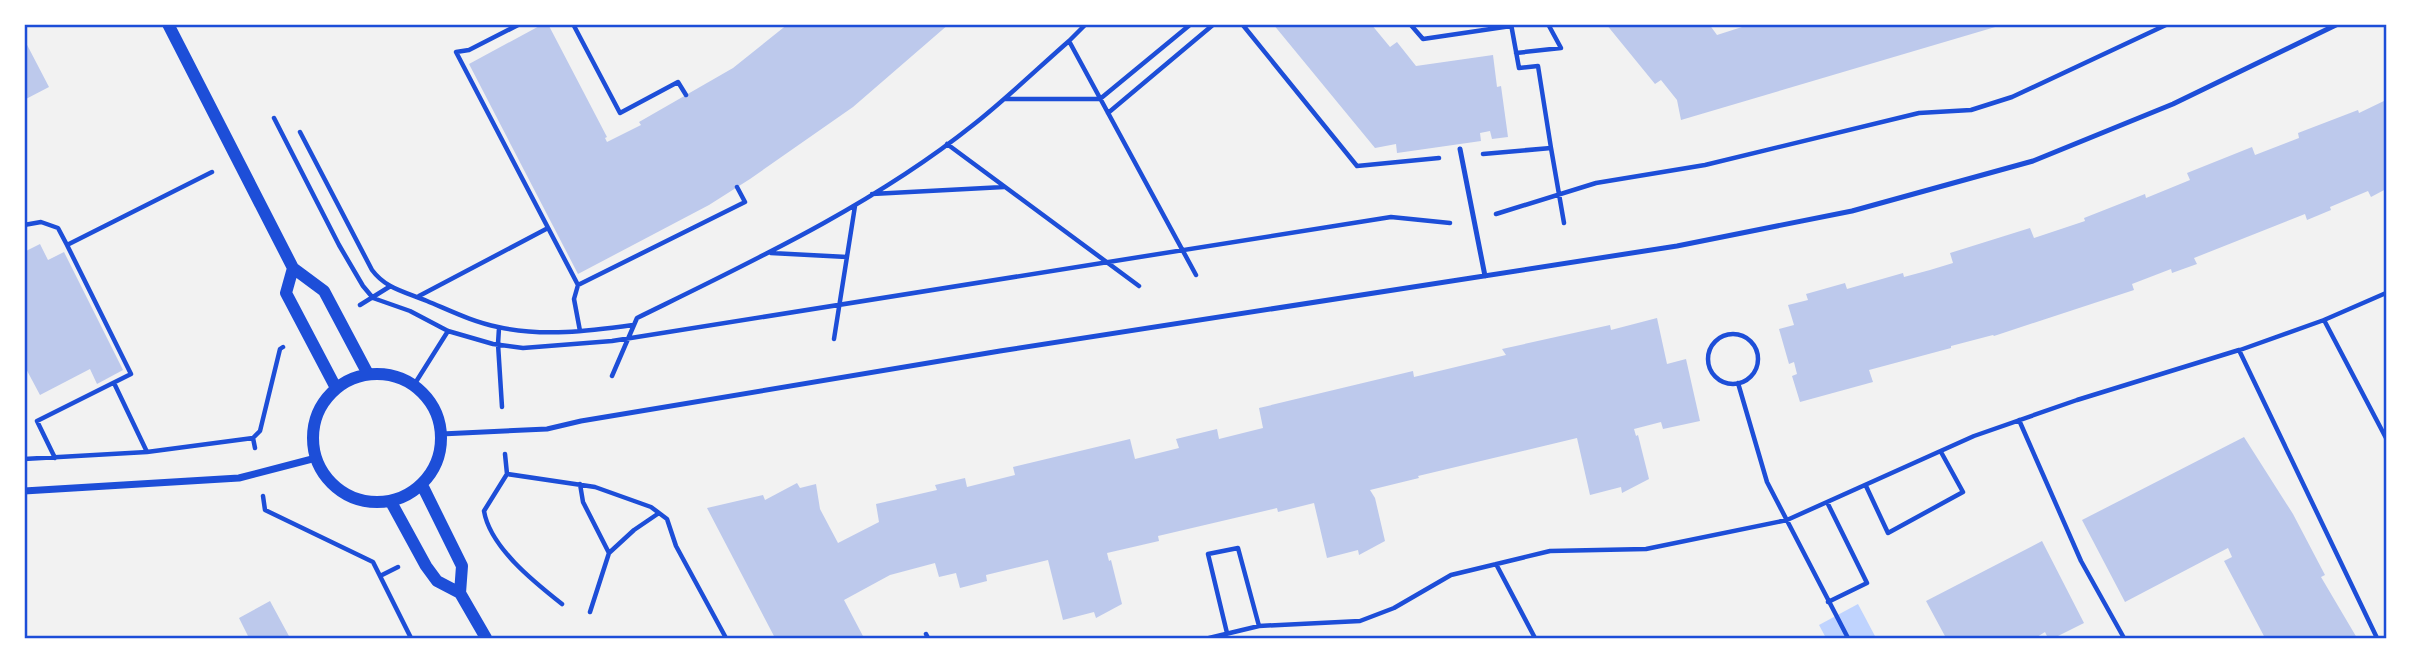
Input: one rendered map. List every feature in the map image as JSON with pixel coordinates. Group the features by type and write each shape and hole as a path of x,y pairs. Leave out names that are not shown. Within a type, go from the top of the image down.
{"street":[{"path":"168,24 293,268 324,291 368,374"},
{"path":"293,268 286,293 336,388"},
{"path":"368,374 392,376 414,385 437,415 441,434 440,453 433,471 422,485 391,502 373,503 339,492 326,479 312,443 314,423 322,404 336,388 351,379 368,374"},
{"path":"24,491 239,478 316,458"},
{"path":"422,485 462,566 460,593"},
{"path":"391,502 426,566 437,581 460,593 486,639"}],"lane":[{"path":"441,434 547,429 986,353 1677,246 1852,211 2033,161 2173,104 2338,24"},
{"path":"1460,153 1485,276"}],"path":[{"path":"520,24 470,50 456,52 578,285 574,299 580,331"},
{"path":"573,24 620,113 678,82 686,95"},
{"path":"612,376 637,318 768,253 873,194 947,144 1004,99 1086,24"},
{"path":"1004,99 1100,99 1191,24"},
{"path":"1108,113 1214,24"},
{"path":"1242,24 1357,166 1460,153 1551,148"},
{"path":"1410,24 1423,39 1511,25 1519,68 1538,66 1564,223"},
{"path":"1516,53 1561,48 1548,24"},
{"path":"274,118 339,244 373,298 411,311 448,331 523,348 550,344 592,344 1391,217 1451,223 1473,219 1596,183 1705,165 1919,113 1971,110 2012,97 2168,24"},
{"path":"1069,41 1196,275"},
{"path":"300,132 372,270 388,287 499,328 532,332 580,331 634,324"},
{"path":"947,144 1139,286"},
{"path":"67,245 212,172"},
{"path":"578,285 745,202 737,187"},
{"path":"873,194 1004,187"},
{"path":"834,339 855,205"},
{"path":"24,225 41,222 58,228 131,374 37,421 55,458"},
{"path":"418,297 548,228"},
{"path":"768,253 847,257"},
{"path":"356,307 388,287"},
{"path":"1209,639 1259,626 1360,621 1394,608 1451,575 1550,551 1646,549 1787,520 2019,420 2239,350 2324,320 2386,293"},
{"path":"2324,320 2386,438"},
{"path":"499,328 507,474 484,511 485,521 522,569 562,604"},
{"path":"414,385 448,331"},
{"path":"1733,334 1748,339 1758,360 1752,375 1738,383 1722,381 1710,370 1708,362 1712,345 1717,339 1733,334"},
{"path":"24,459 147,452 253,438 260,431 280,349 289,342"},
{"path":"2239,350 2377,639"},
{"path":"114,383 147,452"},
{"path":"1738,383 1767,482 1848,639"},
{"path":"2019,420 2081,561 2124,639"},
{"path":"253,438 256,454"},
{"path":"1866,486 1888,533 1963,492 1941,452"},
{"path":"507,474 580,484 622,496 667,519 676,546 726,639"},
{"path":"580,484 583,502 609,554"},
{"path":"262,492 265,510 373,562 411,639"},
{"path":"1827,502 1867,583 1828,602"},
{"path":"590,612 609,554 634,530 659,513"},
{"path":"1227,633 1208,554 1238,548 1259,626"},
{"path":"1496,564 1535,639"}],"water":[{"path":"1858,604 1876,638 1826,638 1819,625"}],"building":[{"path":"543,24 548,24 607,137 607,142 641,125 639,122 733,68 788,24 949,24 853,107 750,179 709,205 578,274 469,64"},
{"path":"1273,24 1371,24 1390,47 1397,42 1416,66 1493,55 1497,87 1501,86 1508,137 1492,139 1490,131 1480,133 1481,141 1397,153 1396,144 1375,148"},
{"path":"1606,24 1709,24 1717,35 1742,27 1741,24 2002,25 1681,120 1677,100 1661,80 1655,84"},
{"path":"24,39 49,87 24,100"},
{"path":"2386,100 2386,189 2371,197 2368,191 2307,220 2305,214 2194,258 2197,264 2172,273 2171,269 2132,284 2134,290 1994,336 1869,370 1873,382 1800,402 1792,376 1797,374 1794,362 1789,364 1779,329 1794,325 1788,305 1808,300 1806,294 1845,283 1847,289 1903,273 1904,277 1953,263 1950,253 2030,228 2034,238 2085,221 2084,218 2145,194 2146,198 2190,180 2187,173 2252,147 2255,155 2299,138 2298,133 2358,110 2359,113"},
{"path":"40,244 48,260 64,252 123,370 97,384 90,369 40,395 24,365 24,252"},
{"path":"1657,318 1667,364 1686,359 1700,421 1663,429 1661,422 1634,429 1636,436 1638,435 1649,479 1622,493 1621,487 1590,495 1577,438 1370,490 1375,498 1385,541 1359,555 1358,550 1327,558 1314,503 1278,512 1277,508 1158,536 1159,541 1107,553 1122,604 1096,618 1094,612 1063,620 1048,560 986,575 987,581 960,588 956,573 939,577 935,563 890,575 844,600 864,638 775,638 707,508 763,495 765,500 797,483 800,488 816,484 820,509 838,543 879,522 876,504 937,490 935,485 965,478 967,487 1015,475 1013,467 1130,439 1135,459 1179,448 1176,439 1217,429 1219,439 1263,428 1259,408 1413,371 1414,377 1506,355 1502,349 1610,325 1611,330"},
{"path":"2244,437 2293,514 2325,575 2321,577 2357,638 2265,638 2224,561 2232,557 2228,548 2125,602 2082,520"},
{"path":"2042,541 2084,623 2054,638 2048,638 2045,632 2038,638 1946,638 1926,601"},
{"path":"270,601 290,638 249,638 239,618"}]}
